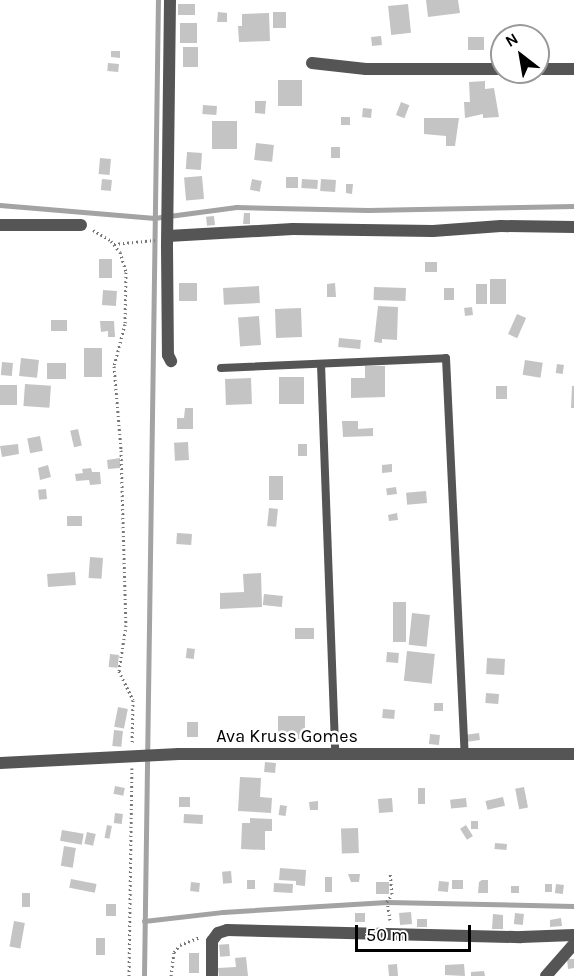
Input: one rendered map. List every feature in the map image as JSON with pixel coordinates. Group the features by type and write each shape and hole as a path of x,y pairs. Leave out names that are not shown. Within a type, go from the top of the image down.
{"street":[{"path":"170,0 168,355 171,361"},
{"path":"312,63 366,69 490,69"},
{"path":"550,69 574,69"},
{"path":"0,225 81,225"},
{"path":"168,236 292,229 433,231 501,226 574,227"},
{"name":"Ava Kruss Gomes","path":"0,763 179,754 574,754"},
{"path":"212,976 212,941 218,933 269,930 522,937 574,935"},
{"path":"546,976 574,944"}],"lane":[{"path":"221,368 446,358 465,754"},
{"path":"321,364 335,754"}],"path":[{"path":"81,225 102,234 114,244 120,252 126,272 125,324 114,366 121,450 126,625 119,671 133,700 132,746"},
{"path":"114,244 147,240"},
{"path":"129,976 132,758"},
{"path":"390,873 392,894 387,902 392,932"},
{"path":"171,976 174,952 180,945 218,933"}],"building":[{"path":"426,0 458,0 460,13 428,17"},
{"path":"178,4 195,4 195,15 178,15"},
{"path":"408,4 411,33 391,35 388,6"},
{"path":"218,12 227,13 227,22 217,22"},
{"path":"273,12 286,12 286,28 273,28"},
{"path":"269,13 270,41 239,42 238,26 242,26 242,14"},
{"path":"180,23 197,23 197,43 180,43"},
{"path":"381,36 382,45 372,46 371,37"},
{"path":"468,37 484,37 484,50 468,50"},
{"path":"183,47 198,47 198,67 183,67"},
{"path":"111,51 120,51 120,58 111,57"},
{"path":"108,63 119,64 118,72 107,71"},
{"path":"278,80 302,80 302,106 278,106"},
{"path":"485,81 485,89 494,88 499,117 483,118 483,114 465,118 464,102 470,102 469,82"},
{"path":"255,101 266,101 265,114 255,113"},
{"path":"401,102 409,105 404,118 396,115"},
{"path":"203,105 217,106 216,115 202,114"},
{"path":"363,108 372,109 371,118 362,117"},
{"path":"341,117 350,117 350,125 341,125"},
{"path":"424,118 459,118 455,146 446,146 446,136 424,134"},
{"path":"212,121 237,121 237,149 212,149"},
{"path":"256,143 274,145 272,162 254,160"},
{"path":"331,147 340,147 340,158 331,158"},
{"path":"187,152 202,153 201,170 186,169"},
{"path":"100,158 111,159 110,175 99,174"},
{"path":"202,176 204,199 186,200 184,178"},
{"path":"286,177 298,177 298,188 286,188"},
{"path":"102,179 112,180 111,191 101,190"},
{"path":"252,179 262,181 260,192 250,190"},
{"path":"302,179 318,180 317,189 301,188"},
{"path":"321,179 336,180 335,192 320,191"},
{"path":"346,184 353,184 352,194 346,193"},
{"path":"244,213 250,213 250,224 243,224"},
{"path":"214,216 215,225 207,226 206,217"},
{"path":"99,259 112,259 112,278 99,278"},
{"path":"425,262 437,262 437,272 425,272"},
{"path":"490,279 506,279 506,304 490,304"},
{"path":"179,283 197,283 197,301 179,301"},
{"path":"335,283 336,297 327,297 327,284"},
{"path":"476,284 487,284 487,304 476,304"},
{"path":"259,286 260,303 224,305 223,288"},
{"path":"374,287 406,288 406,301 374,300"},
{"path":"444,288 454,288 454,300 444,300"},
{"path":"103,290 117,291 116,306 102,305"},
{"path":"378,306 398,307 397,340 382,339 382,343 374,342"},
{"path":"472,307 473,315 465,316 464,308"},
{"path":"301,308 302,337 276,338 275,309"},
{"path":"517,314 526,318 517,338 508,334"},
{"path":"259,316 261,345 240,346 238,317"},
{"path":"51,320 67,320 67,331 51,331"},
{"path":"100,321 114,321 115,337 108,337 108,331 101,332"},
{"path":"339,338 361,340 360,349 338,347"},
{"path":"84,348 102,348 102,377 84,377"},
{"path":"21,358 39,360 37,378 19,376"},
{"path":"525,360 543,363 540,378 523,375"},
{"path":"2,362 13,363 12,376 1,375"},
{"path":"47,363 66,363 66,379 47,379"},
{"path":"557,364 564,365 563,374 556,373"},
{"path":"365,366 385,366 385,397 351,398 351,378 365,378"},
{"path":"279,377 304,377 304,404 279,404"},
{"path":"251,378 252,404 226,405 225,379"},
{"path":"25,384 51,386 49,408 23,406"},
{"path":"0,385 17,385 17,405 0,405"},
{"path":"496,386 507,386 507,399 496,399"},
{"path":"572,386 574,386 574,408 571,408"},
{"path":"185,408 193,408 193,429 177,429 177,418 184,418"},
{"path":"342,421 358,421 358,429 373,428 373,436 343,437"},
{"path":"78,429 82,446 74,447 70,431"},
{"path":"40,436 43,451 30,453 27,438"},
{"path":"188,442 189,460 175,461 174,443"},
{"path":"18,444 19,454 2,457 0,446"},
{"path":"298,444 307,444 307,456 298,456"},
{"path":"120,458 120,468 108,469 107,460"},
{"path":"392,464 392,472 382,473 382,465"},
{"path":"48,465 51,477 40,480 38,468"},
{"path":"91,468 92,472 100,472 101,484 90,485 89,480 76,481 75,474 83,473 82,469"},
{"path":"269,476 283,476 283,500 269,500"},
{"path":"396,487 397,494 387,495 386,488"},
{"path":"46,489 47,499 39,500 38,490"},
{"path":"426,491 427,503 407,505 406,493"},
{"path":"269,508 278,509 276,527 267,526"},
{"path":"397,513 398,520 389,521 388,515"},
{"path":"67,516 82,516 82,526 67,526"},
{"path":"177,533 192,534 191,545 176,544"},
{"path":"90,557 103,558 102,579 89,578"},
{"path":"75,572 76,585 48,587 47,574"},
{"path":"261,573 262,607 220,609 220,593 244,592 243,574"},
{"path":"264,594 283,596 282,607 263,605"},
{"path":"393,602 406,602 406,642 393,642"},
{"path":"412,613 430,615 427,647 409,645"},
{"path":"295,628 314,628 314,639 295,639"},
{"path":"187,648 195,649 194,659 186,658"},
{"path":"407,651 435,654 432,684 404,681"},
{"path":"387,652 399,653 398,663 386,662"},
{"path":"110,654 119,655 118,668 109,667"},
{"path":"487,658 505,659 504,675 486,674"},
{"path":"486,693 499,694 498,704 485,703"},
{"path":"434,703 443,703 443,711 434,711"},
{"path":"118,707 128,709 124,729 114,727"},
{"path":"383,709 395,710 394,719 382,718"},
{"path":"278,716 305,716 305,739 278,739"},
{"path":"187,722 198,722 198,737 187,737"},
{"path":"114,730 123,731 121,747 112,746"},
{"path":"479,733 480,740 467,742 466,735"},
{"path":"430,734 440,735 439,745 429,744"},
{"path":"265,762 276,763 275,773 264,772"},
{"path":"240,777 261,778 260,797 272,798 271,813 238,811"},
{"path":"115,786 125,788 123,796 113,794"},
{"path":"524,787 528,808 519,809 515,789"},
{"path":"418,788 425,788 425,804 418,804"},
{"path":"179,797 190,797 190,807 179,807"},
{"path":"503,797 505,806 487,810 485,801"},
{"path":"392,798 393,812 379,813 378,799"},
{"path":"466,798 467,807 451,809 450,800"},
{"path":"318,801 318,810 310,810 309,802"},
{"path":"280,805 287,806 286,816 279,815"},
{"path":"115,813 123,814 122,824 114,823"},
{"path":"184,814 203,815 203,824 184,823"},
{"path":"250,818 272,819 272,831 265,831 265,850 241,849 242,823 250,823"},
{"path":"471,821 478,821 478,829 471,829"},
{"path":"107,825 112,826 109,839 105,838"},
{"path":"466,825 473,836 467,840 460,829"},
{"path":"358,828 359,853 342,854 341,829"},
{"path":"62,830 84,834 82,845 60,841"},
{"path":"87,832 96,834 93,846 84,844"},
{"path":"495,843 507,844 506,850 494,849"},
{"path":"64,846 76,848 73,868 61,866"},
{"path":"280,868 306,870 305,886 296,885 296,881 279,880"},
{"path":"231,871 232,883 223,884 222,872"},
{"path":"348,874 360,874 359,882 351,882"},
{"path":"325,877 332,877 332,892 325,892"},
{"path":"71,879 97,884 95,893 69,888"},
{"path":"247,880 255,880 255,889 247,889"},
{"path":"452,880 463,880 463,889 452,889"},
{"path":"488,880 488,893 478,893 479,882"},
{"path":"439,881 449,882 448,892 438,891"},
{"path":"191,882 200,883 199,892 190,891"},
{"path":"376,882 389,882 389,894 376,894"},
{"path":"274,883 293,884 293,893 274,892"},
{"path":"545,884 552,884 552,892 545,892"},
{"path":"556,884 564,885 563,894 555,893"},
{"path":"511,886 519,886 519,893 511,893"},
{"path":"22,893 30,893 30,907 22,907"},
{"path":"106,904 116,904 116,916 106,916"},
{"path":"411,912 412,924 400,925 399,913"},
{"path":"355,913 365,913 365,922 355,922"},
{"path":"515,913 524,914 523,925 514,924"},
{"path":"493,914 503,915 503,929 492,929"},
{"path":"561,918 562,926 550,927 550,920"},
{"path":"417,919 427,919 427,927 417,927"},
{"path":"14,921 25,923 20,949 9,947"},
{"path":"96,938 105,938 105,955 96,955"},
{"path":"229,944 230,956 220,957 219,945"},
{"path":"189,953 199,953 199,973 189,973"},
{"path":"246,957 248,976 219,976 218,968 236,967 235,958"},
{"path":"567,959 574,959 574,968 568,969"},
{"path":"397,964 398,976 389,976 388,965"},
{"path":"464,964 465,976 445,975 445,965"},
{"path":"484,971 485,976 471,976 471,972"}],"waterway":[{"path":"144,976 158,0"},
{"path":"0,205 154,218 236,207 368,210 574,206"},
{"path":"144,921 223,912 387,902 574,906"}]}
